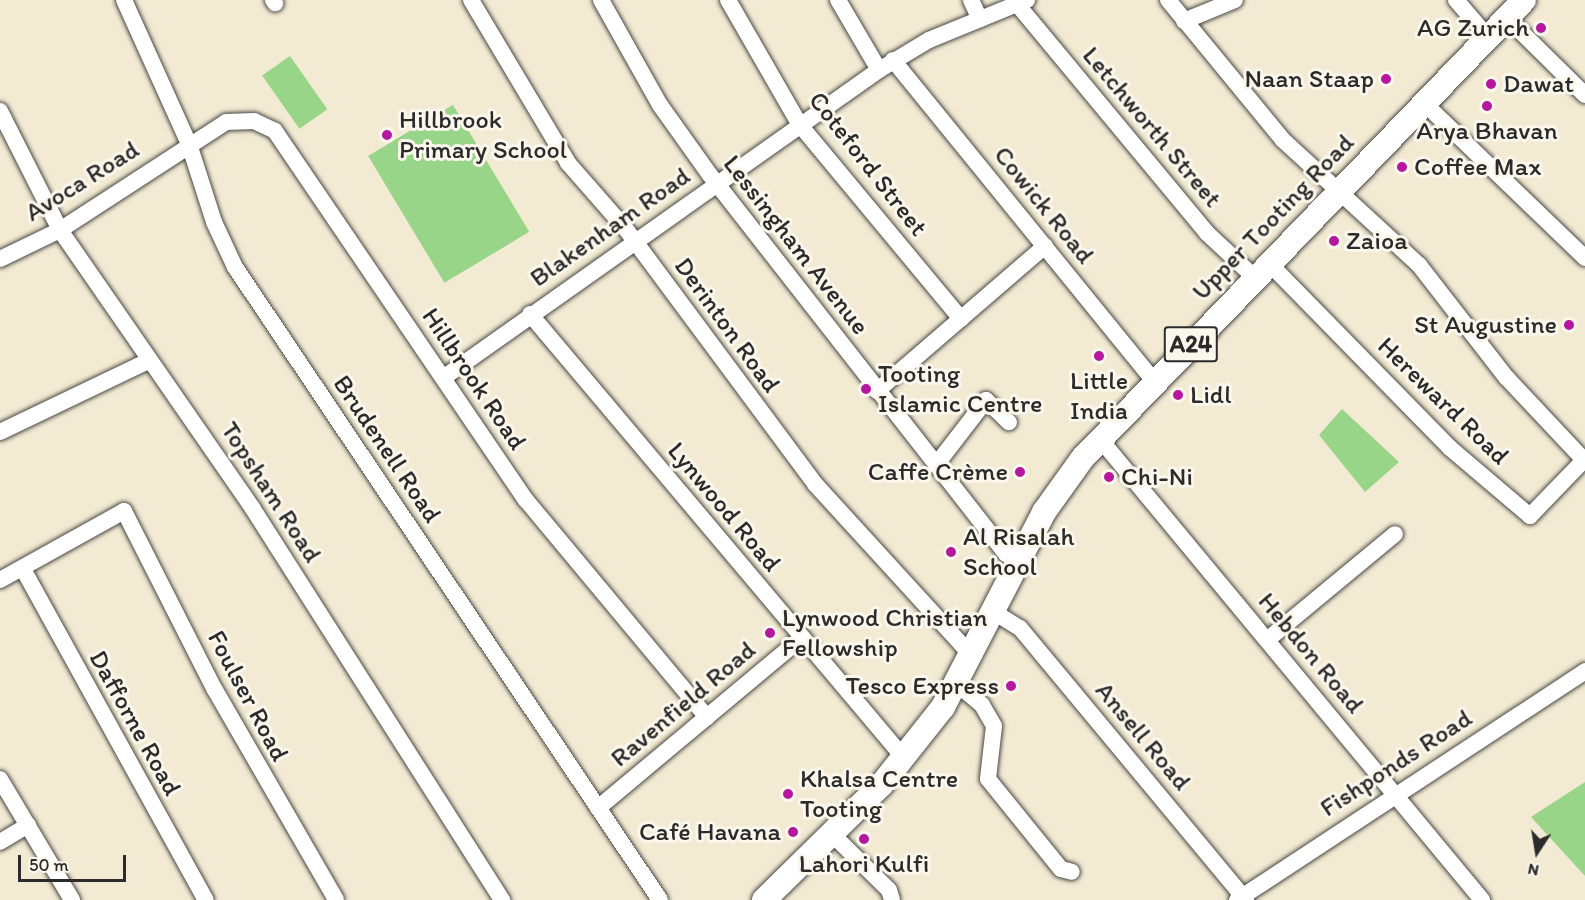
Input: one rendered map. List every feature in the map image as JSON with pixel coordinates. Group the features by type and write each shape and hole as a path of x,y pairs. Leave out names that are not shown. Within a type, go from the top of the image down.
{"highway":[{"name":"A24","path":"1487,36 1524,0"},
{"name":"Upper Tooting Road","path":"773,897 904,758 957,684 973,657 1018,560 1054,494 1100,439 1487,36"}],"street":[{"name":"Brudenell Road","path":"124,0 189,144 217,232 235,267 660,900"},
{"name":"Derinton Road","path":"471,0 558,148 634,240 815,484 973,657"},
{"name":"Lessingham Avenue","path":"601,0 660,105 717,184 1006,554 1018,560"},
{"name":"Coteford Street","path":"728,0 800,125 961,319"},
{"path":"838,0 879,70"},
{"path":"971,0 980,19"},
{"path":"1168,0 1282,140 1419,265 1506,377 1584,460"},
{"path":"1184,21 1235,0"},
{"path":"1456,0 1487,36"},
{"name":"Blakenham Road","path":"443,378 634,240 893,60 1022,2"},
{"name":"Letchworth Street","path":"1022,2 1208,233 1262,270"},
{"path":"1506,17 1585,95"},
{"name":"Cowick Road","path":"893,60 1155,382"},
{"path":"1423,102 1585,258"},
{"name":"Topsham Road","path":"0,111 60,230 253,509 502,900"},
{"name":"Hillbrook Road","path":"189,144 233,120 254,120 275,131 526,500 707,717"},
{"name":"Avoca Road","path":"0,259 60,230 189,144"},
{"path":"877,391 1045,246"},
{"name":"Hereward Road","path":"1262,270 1449,447 1530,516 1584,460"},
{"name":"Lynwood Road","path":"530,314 904,758"},
{"path":"0,432 150,360"},
{"path":"936,465 986,400 1009,422"},
{"name":"Hebdon Road","path":"1100,439 1482,900"},
{"name":"Foulser Road","path":"23,569 124,511 231,720 336,900"},
{"path":"1267,640 1395,534"},
{"path":"0,580 23,569"},
{"name":"Dafforne Road","path":"23,569 206,900"},
{"name":"Ansell Road","path":"994,612 1020,628 1242,899"},
{"name":"Ravenfield Road","path":"598,807 801,638"},
{"name":"Fishponds Road","path":"1242,899 1395,794 1585,671"},
{"path":"957,684 982,705 994,726 988,779 1060,869 1072,872"},
{"path":"0,778 72,900"},
{"path":"0,842 28,825"},
{"path":"833,835 889,890 892,900"}],"green space":[{"path":"290,56 327,109 299,129 262,76"},
{"path":"453,105 529,232 444,283 368,156"},
{"path":"1342,409 1399,462 1365,492 1319,435"},
{"path":"1585,782 1585,876 1531,817"}],"place":[{"name":"AG Zurich","path":"1541,28"},
{"name":"Naan Staap","path":"1386,79"},
{"name":"Dawat","path":"1491,84"},
{"name":"Arya Bhavan","path":"1487,106"},
{"name":"Hillbrook Primary School","path":"387,135"},
{"name":"Coffee Max","path":"1402,167"},
{"name":"Zaioa","path":"1334,241"},
{"name":"St Augustine","path":"1569,325"},
{"name":"Little India","path":"1099,356"},
{"name":"Tooting Islamic Centre","path":"866,389"},
{"name":"Lidl","path":"1178,395"},
{"name":"Caffe Crème","path":"1020,472"},
{"name":"Chi-Ni","path":"1109,477"},
{"name":"Al Risalah School","path":"951,552"},
{"name":"Lynwood Christian Fellowship","path":"770,633"},
{"name":"Tesco Express","path":"1011,686"},
{"name":"Khalsa Centre Tooting","path":"788,794"},
{"name":"Café Havana","path":"793,832"},
{"name":"Lahori Kulfi","path":"864,839"}]}
